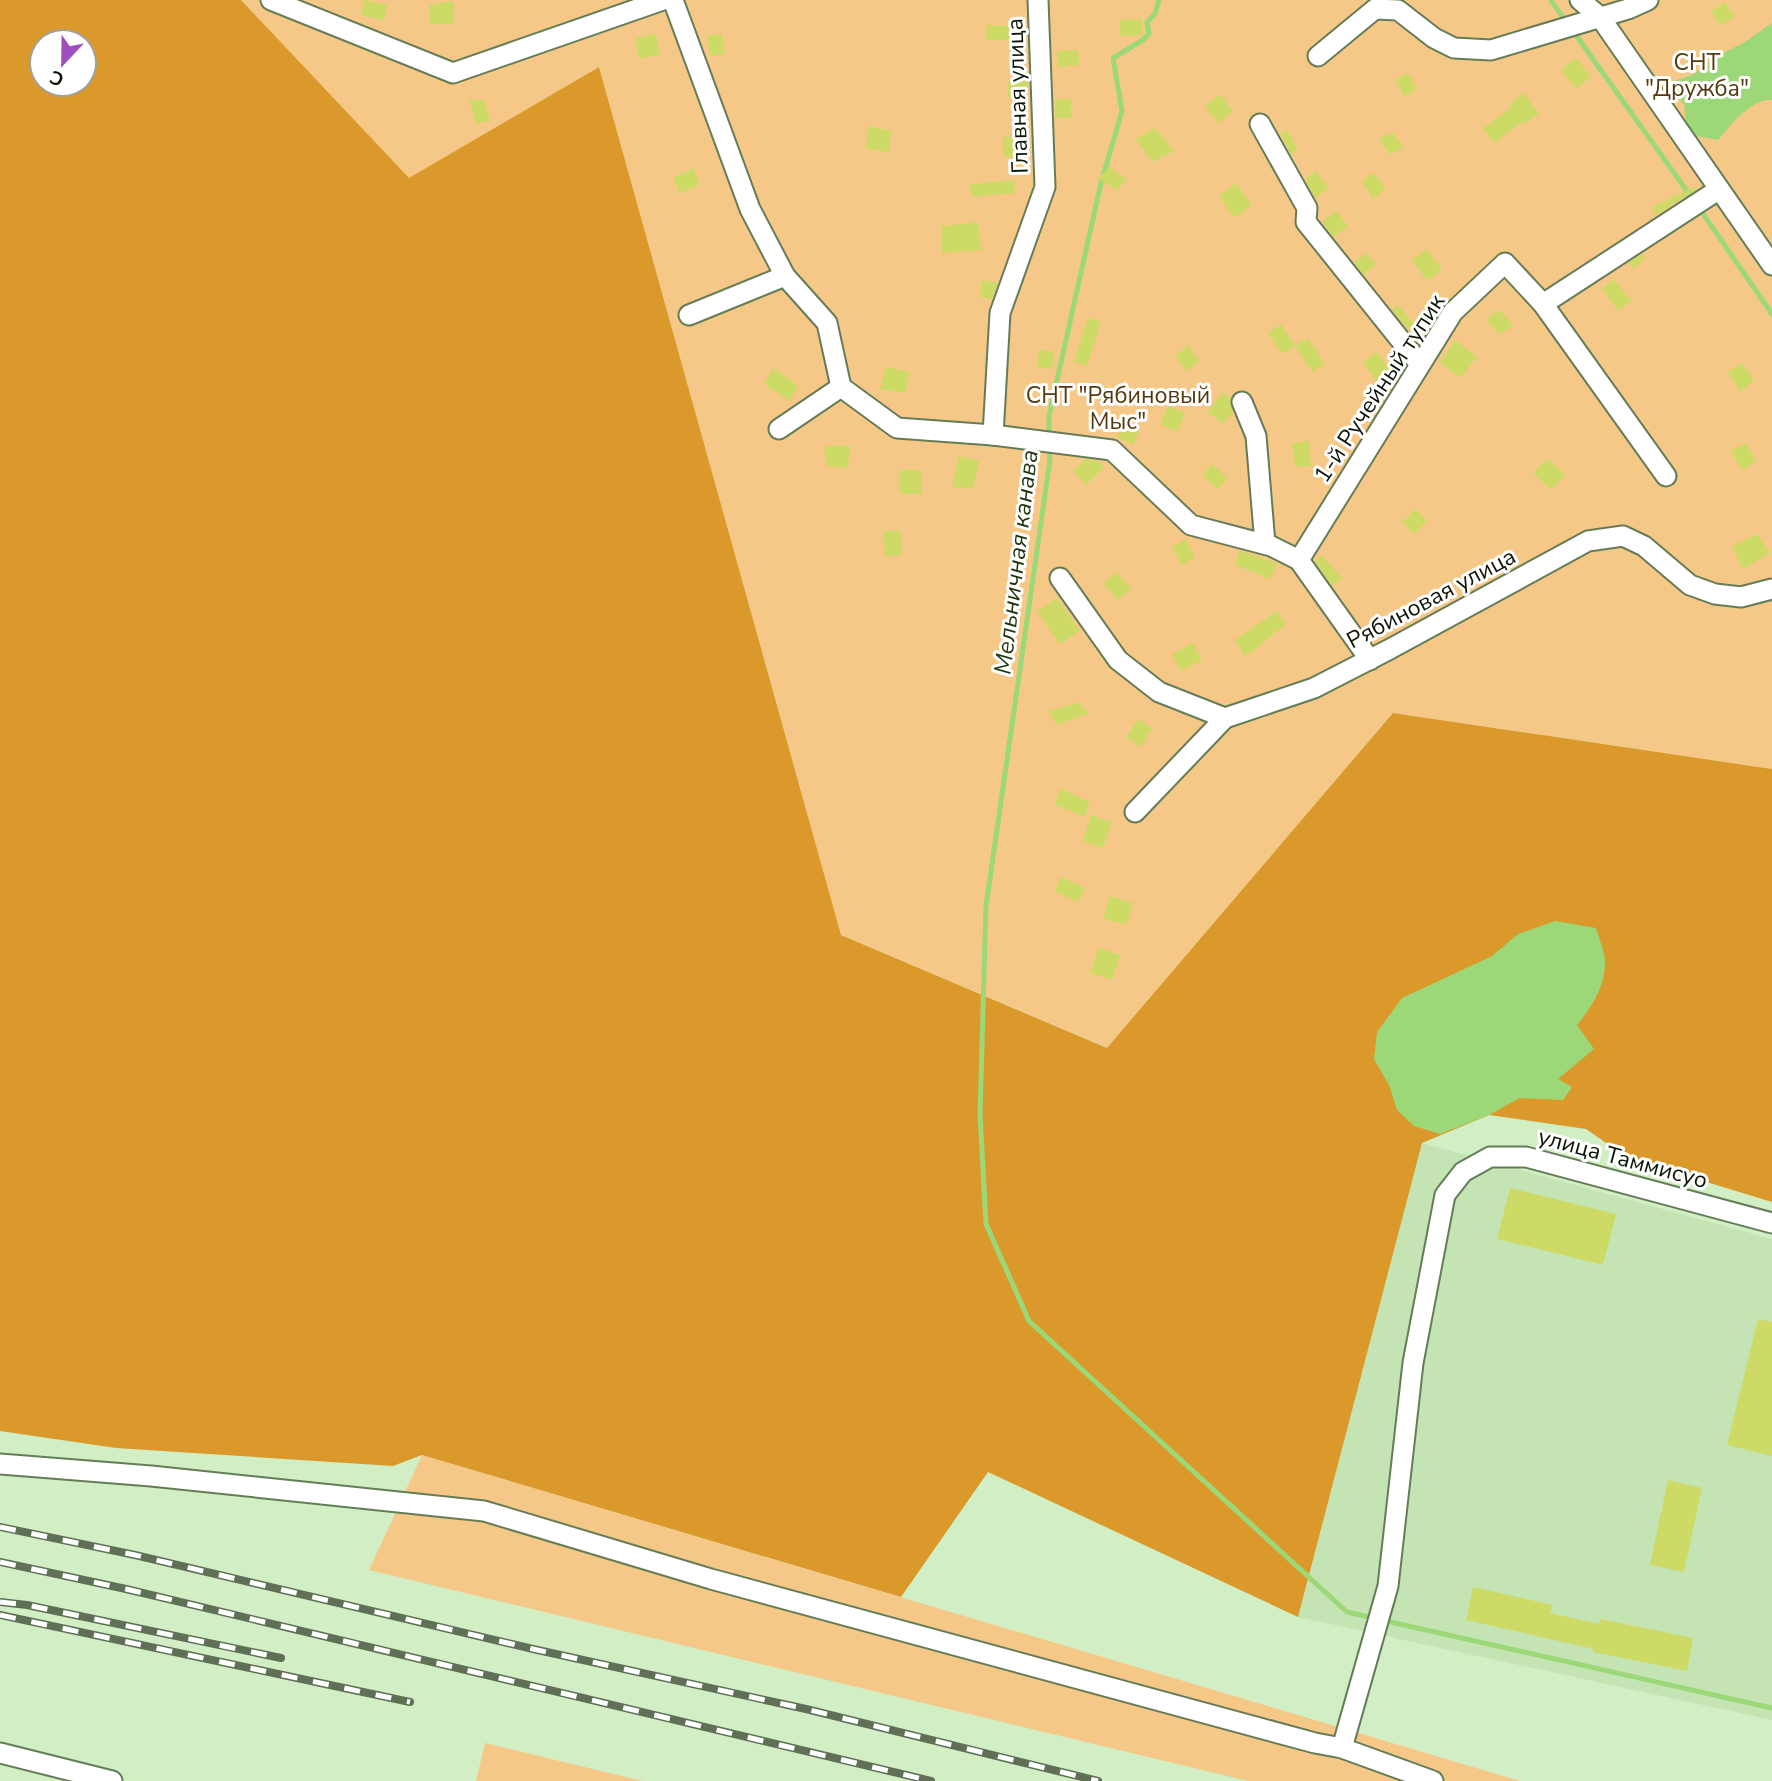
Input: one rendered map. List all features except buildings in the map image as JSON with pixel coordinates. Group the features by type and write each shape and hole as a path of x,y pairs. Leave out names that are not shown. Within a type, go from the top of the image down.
{"street":[{"path":"271,0 453,73 663,0"},
{"path":"673,0 750,209 785,276 827,323 841,387 897,428 993,435 1112,450 1191,525 1265,544 1299,560 1370,660"},
{"name":"Главная улица","path":"993,435 1000,313 1045,187 1038,0"},
{"path":"1580,0 1600,17 1772,265"},
{"path":"1318,56 1375,9 1398,10 1434,38 1454,48 1491,50 1628,9 1648,0"},
{"path":"1260,124 1307,208 1306,222 1419,363"},
{"path":"1666,476 1543,303 1718,190"},
{"name":"1-й Ручейный тупик","path":"1299,560 1453,312 1505,263 1543,303"},
{"path":"689,315 785,276"},
{"path":"779,429 841,387"},
{"path":"1242,402 1256,436 1265,544"},
{"name":"Рябиновая улица","path":"1135,812 1225,718 1314,688 1588,541 1623,536 1644,546 1690,585 1715,594 1741,597 1772,589"},
{"path":"1060,578 1118,660 1159,692 1225,718"},
{"name":"улица Таммисуо","path":"1342,1748 1388,1586 1413,1363 1445,1195 1463,1172 1490,1157 1525,1157 1772,1223"},
{"path":"0,1464 151,1476 484,1511 711,1579 1315,1743 1342,1748 1433,1781"},
{"path":"0,1753 112,1781"}],"shaded area":[{"path":"0,0 241,0 409,178 599,67 841,935 1107,1048 1393,713 1772,769 1772,1202 1628,1158 1586,1129 1489,1115 1422,1143 1298,1617 988,1472 901,1597 422,1455 393,1466 116,1448 0,1431"},
{"path":"1772,23 1772,100 1749,108 1718,140 1696,136 1686,123 1684,104 1673,91 1672,82 1694,74 1715,57 1745,42"},
{"path":"1555,921 1596,928 1605,960 1597,995 1577,1025 1594,1049 1558,1079 1572,1087 1563,1100 1520,1098 1489,1115 1440,1134 1414,1126 1397,1110 1389,1085 1374,1059 1377,1032 1402,998 1492,956 1518,934"},
{"path":"1422,1143 1772,1239 1772,1720 1298,1617"}],"green space":[{"name":"СНТ \"Рябиновый Мыс\"","path":"241,0 1772,0 1772,769 1393,713 1108,1048 841,935 599,67 409,179"},
{"path":"422,1455 1520,1781 1248,1781 369,1570"},
{"path":"485,1743 642,1781 476,1781"}],"waterway":[{"name":"Мельничная канава","path":"1049,438 1049,416 1101,183 1122,111 1113,58 1149,34 1147,22 1155,14 1159,0"},
{"path":"1551,0 1567,23"},
{"path":"1573,31 1689,194"},
{"path":"1699,208 1772,314"},
{"path":"1049,448 1050,460 986,906 980,1114 986,1224 1029,1321 1347,1612 1373,1618"},
{"path":"1382,1620 1772,1708"}],"railway":[{"path":"0,1527 135,1555 533,1649 806,1709 1098,1781"},
{"path":"0,1562 126,1589 931,1781"},
{"path":"0,1602 27,1605 281,1658"},
{"path":"0,1615 410,1702"}],"park label":[{"name":"СНТ \"Дружба\"","path":"1697,75"}]}
